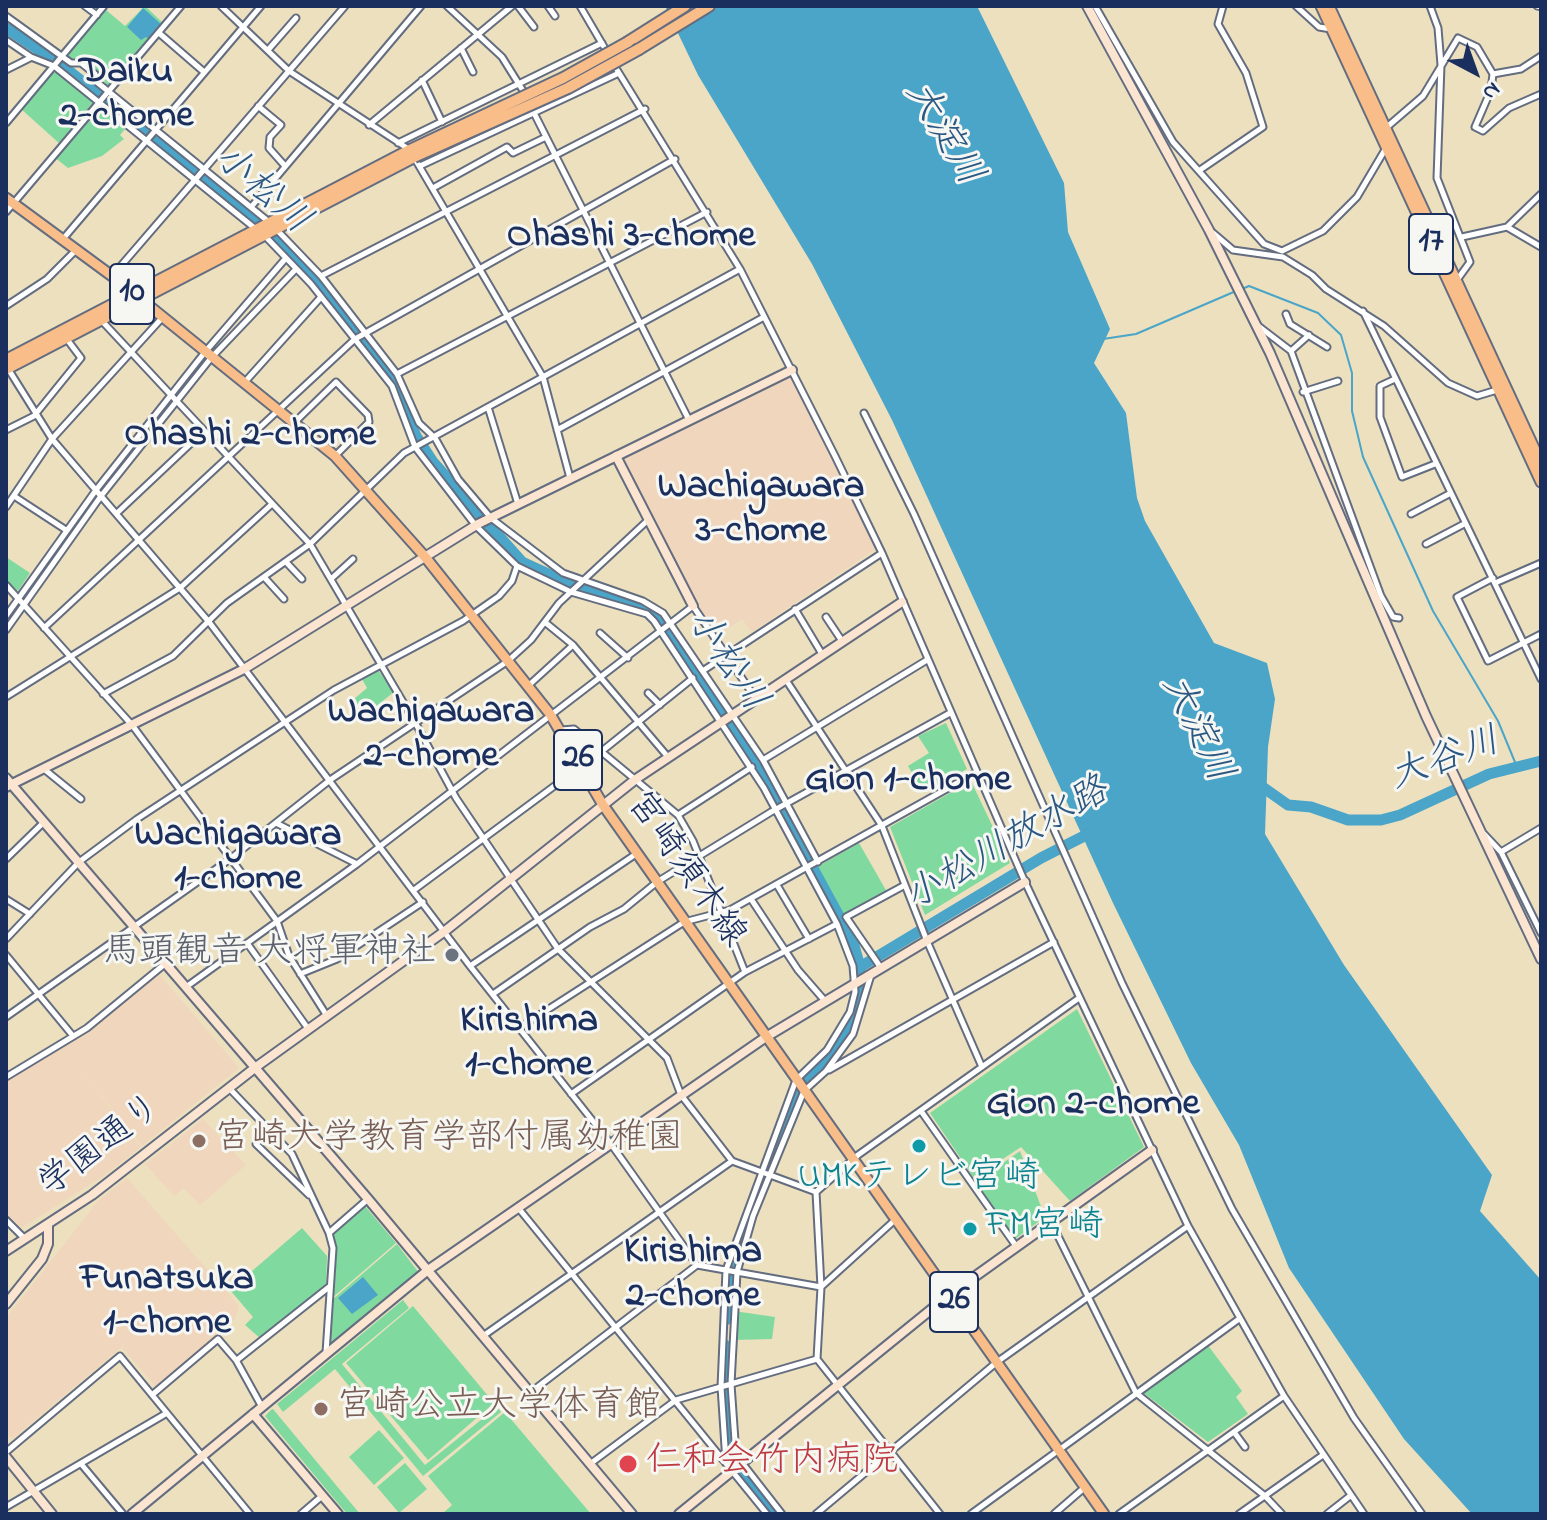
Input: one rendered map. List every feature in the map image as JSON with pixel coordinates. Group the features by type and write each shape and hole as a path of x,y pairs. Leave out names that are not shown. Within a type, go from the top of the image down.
{"highway":[{"name":"10","path":"414,158 563,78 685,6"},
{"name":"10","path":"6,366 266,228 568,88 709,6"},
{"name":"10","path":"6,366 101,320 137,296"}],"main road":[{"name":"17","path":"1321,6 1386,127 1453,282 1541,463"},
{"name":"17","path":"1329,6 1335,28 1386,148 1453,282"},
{"name":"宮崎須木線","path":"9,200 112,276 335,456 426,558 550,714 603,805 684,922 1104,1514"},
{"name":"17","path":"1535,448 1541,482"}],"street":[{"path":"85,6 97,15"},
{"path":"6,123 104,6"},
{"path":"6,212 9,200 181,6"},
{"path":"221,6 289,71 398,143 414,158 543,377 570,479"},
{"path":"63,239 261,6"},
{"path":"112,276 345,6"},
{"path":"252,206 421,6"},
{"path":"447,6 502,57 521,85 689,420"},
{"path":"369,125 515,6 534,27"},
{"path":"548,6 555,16"},
{"path":"580,6 707,212 792,370 882,553 1025,880 1188,1226 1284,1396 1364,1514"},
{"path":"1087,6 1209,230 1256,324 1381,596 1393,617 1399,618"},
{"path":"1095,6 1173,142 1251,233 1363,311 1448,383 1477,396 1502,388"},
{"path":"1200,170 1263,127 1246,73 1218,24 1223,6"},
{"path":"1296,6 1319,27 1335,28"},
{"path":"1430,6 1438,28 1441,65 1437,178 1470,262 1453,282"},
{"path":"7,18 71,63 81,63 108,91 252,206 286,258 392,386 415,447 477,525 517,566 571,592 647,614 662,631 752,767 837,924 861,980 860,1022 826,1071"},
{"path":"268,50 296,18"},
{"path":"159,33 204,72"},
{"path":"1386,127 1395,116 1423,96 1458,38 1477,47 1493,74 1491,90 1475,127 1483,131 1509,108 1541,94"},
{"path":"6,40 31,57 54,66 266,228 321,276 397,374 419,423 434,437 458,479 490,519 547,562 582,582 654,605 704,670 763,760 818,862"},
{"path":"398,143 602,43"},
{"path":"461,48 473,72"},
{"path":"1493,74 1521,69 1541,56"},
{"path":"6,70 31,57"},
{"path":"414,158 535,115 619,73"},
{"path":"422,80 442,122"},
{"path":"258,106 281,125 270,137 269,148 285,166"},
{"path":"321,276 645,109"},
{"path":"432,188 507,147 513,153 546,137"},
{"path":"1209,230 1233,250 1282,254 1323,231 1357,197 1386,148"},
{"path":"44,628 141,540 276,409 363,333 675,159"},
{"path":"1462,237 1507,227 1541,194"},
{"path":"397,374 707,212"},
{"path":"1507,227 1541,247"},
{"path":"6,306 47,279 77,250"},
{"path":"6,616 96,490 286,258"},
{"path":"6,630 101,496 178,402 208,355 296,269"},
{"path":"103,694 173,656 227,603 310,544 365,488 415,447 740,269"},
{"path":"244,383 321,297"},
{"path":"1363,311 1541,679"},
{"path":"1286,314 1290,324 1327,347"},
{"path":"6,507 52,439 162,317"},
{"path":"557,430 764,317"},
{"path":"101,320 310,544 452,790 558,949 667,1058 681,1095 732,1161 816,1192"},
{"path":"1256,324 1291,351 1357,545 1471,810 1541,959"},
{"path":"1291,351 1309,335"},
{"path":"6,430 34,416 81,358 66,338"},
{"path":"6,366 52,439 209,622 470,966 611,1144 697,1265 821,1287"},
{"path":"632,1514 256,1067 8,783 244,669 477,525 792,370"},
{"path":"1395,379 1380,386 1380,417 1402,477 1435,464"},
{"path":"1303,392 1338,381"},
{"path":"294,423 336,382 368,415 369,422 335,456"},
{"path":"488,407 518,505"},
{"path":"864,413 920,526 1122,983 1232,1209 1354,1418 1422,1514"},
{"path":"117,513 204,431"},
{"path":"616,456 693,606 756,700"},
{"path":"1411,514 1449,494"},
{"path":"14,496 66,530"},
{"path":"6,697 180,588 272,504"},
{"path":"6,1017 230,859 330,780 508,661 571,592 647,521"},
{"path":"1426,544 1465,524"},
{"path":"704,670 882,553"},
{"path":"331,579 353,559"},
{"path":"286,562 302,579"},
{"path":"1541,563 1457,597 1488,661 1541,634"},
{"path":"6,939 79,862 180,790 286,722 472,615 499,596 517,566"},
{"path":"264,577 284,599"},
{"path":"6,585 132,725 277,921 300,974 327,1017"},
{"name":"学園通り","path":"6,1251 92,1195 256,1067 445,931 636,779 902,602"},
{"path":"186,987 380,847 693,606"},
{"path":"795,609 823,655"},
{"path":"826,617 843,642"},
{"path":"545,622 573,645 669,757"},
{"path":"600,633 628,658"},
{"path":"528,686 573,645"},
{"path":"763,760 927,660"},
{"path":"602,751 693,678"},
{"path":"786,680 882,826 927,941 982,1067"},
{"path":"648,693 660,705"},
{"path":"493,994 624,909 657,882 787,803 950,713"},
{"path":"561,730 574,729 678,815 700,857 745,972"},
{"path":"414,890 581,766"},
{"path":"678,815 752,767"},
{"path":"44,768 81,799"},
{"path":"519,1028 684,922 723,912 751,899 977,772"},
{"path":"6,859 45,822"},
{"path":"276,823 357,864"},
{"path":"1477,823 1501,852 1541,933"},
{"path":"1501,852 1541,828"},
{"path":"470,966 637,853"},
{"path":"132,1514 428,1270 520,1210 766,1037 1025,880"},
{"path":"777,885 809,939"},
{"path":"881,968 846,917 905,885"},
{"path":"6,899 30,914"},
{"path":"751,899 785,951 825,1001"},
{"path":"300,974 337,959 423,902"},
{"path":"571,1094 745,972 837,924"},
{"path":"782,1514 736,1455 726,1385 737,1272 753,1216 772,1176 799,1084 1054,942"},
{"path":"247,943 309,1030"},
{"path":"6,955 73,1036"},
{"path":"6,1077 73,1036 166,963"},
{"path":"726,1462 726,1270 799,1084 842,1028 861,980"},
{"path":"816,1192 853,1160 1079,998"},
{"path":"229,1088 292,1154 329,1233 333,1248 326,1354"},
{"path":"921,1111 1016,1246"},
{"path":"270,1131 256,1144 310,1196"},
{"path":"679,1514 949,1295 1152,1150"},
{"path":"483,1336 732,1161"},
{"path":"816,1192 821,1287 817,1359 940,1514"},
{"path":"329,1233 368,1199"},
{"path":"520,1210 767,1514"},
{"path":"821,1287 896,1219"},
{"path":"6,1220 25,1239"},
{"path":"1051,1222 1136,1393 1265,1496 1282,1514"},
{"path":"6,1304 42,1259 48,1244 48,1224"},
{"path":"816,1514 997,1362 1188,1226"},
{"path":"530,1393 697,1265"},
{"path":"236,1360 330,1286"},
{"path":"971,1514 1239,1319"},
{"path":"152,1395 218,1339 236,1360 262,1407"},
{"path":"52,1514 6,1454 120,1356 250,1514"},
{"path":"590,1464 676,1400 817,1359"},
{"path":"1119,1514 1284,1396"},
{"path":"15,1514 8,1506 167,1413"},
{"path":"253,1414 338,1514"},
{"path":"1233,1432 1245,1447"},
{"path":"1239,1514 1323,1455"},
{"path":"82,1465 123,1514"},
{"path":"1054,1514 1085,1487"},
{"path":"301,1514 322,1496"},
{"path":"1327,1514 1350,1496"}],"shaded area":[{"path":"790,376 876,549 752,632 742,619 718,635 697,606 622,460 623,455"},
{"path":"159,974 239,1068 142,1146 67,1053 141,1147 105,1175 21,1228 6,1213 6,1082 90,1031"},
{"name":"宮崎大学教育学部付属幼稚園","path":"203,1119 246,1165 200,1205 184,1188 174,1196 145,1164"},
{"path":"127,1178 239,1306 235,1319 156,1387 122,1347 12,1439 6,1432 6,1318 99,1200"}],"green space":[{"path":"145,6 163,23 108,87 101,76 78,58 70,61 67,56 106,10 125,26"},
{"path":"58,72 94,101 60,144 21,109 53,73"},
{"path":"101,105 127,127 120,135 124,139 102,156 68,168 54,157"},
{"path":"6,557 30,573 18,591 6,581"},
{"path":"378,670 394,692 365,715 354,699 367,688 362,679"},
{"path":"946,723 967,769 924,793 908,766 929,753 918,736"},
{"path":"971,781 1010,863 925,915 890,827"},
{"path":"859,843 887,892 842,915 817,867"},
{"path":"1077,1009 1144,1147 1070,1201 1021,1147 974,1178 930,1113"},
{"path":"1020,1151 1045,1217 1015,1239 976,1182"},
{"path":"365,1206 396,1243 332,1298 336,1249 333,1235"},
{"path":"302,1228 327,1256 326,1286 261,1339 245,1325 253,1317 230,1290"},
{"path":"397,1244 419,1273 329,1344 332,1300"},
{"path":"403,1300 409,1308 342,1364 425,1465 497,1407 501,1412 423,1476 335,1369 283,1412 277,1404"},
{"path":"413,1306 494,1403 428,1460 346,1363"},
{"path":"734,1311 775,1317 772,1339 733,1340"},
{"path":"1207,1344 1242,1391 1236,1397 1248,1414 1208,1442 1141,1391"},
{"path":"272,1409 360,1514 347,1514 265,1416"},
{"path":"505,1412 591,1514 442,1514 452,1505 428,1476"},
{"path":"379,1430 404,1458 374,1485 349,1457"},
{"path":"405,1463 427,1489 399,1513 377,1487"}],"water":[{"name":"大淀川","path":"665,6 977,6 1064,183 1068,232 1110,329 1094,363 1126,413 1137,498 1145,521 1214,643 1267,663 1275,699 1268,747 1265,834 1344,965 1492,1175 1480,1211 1541,1280 1541,1514 1472,1514 1404,1439 1289,1268 1239,1145 1191,1063 1113,903 892,420 812,264 698,75"},
{"path":"143,8 162,25 149,39 141,40 127,27"},
{"path":"363,1277 378,1295 352,1314 338,1298"}],"waterway":[{"name":"小松川","path":"6,28 64,67 252,216 281,244 319,284 380,363 394,385 416,436 433,462 522,562 557,578 655,613 723,710 791,828 853,942 860,967 860,989 853,1021 845,1037 796,1096 746,1219 728,1287 726,1320"},
{"path":"1242,289 1249,286 1318,313 1341,335 1352,373 1352,411 1363,457 1433,611 1498,721 1517,767"},
{"path":"1103,339 1136,334 1236,291"},
{"name":"大谷川","path":"1254,781 1288,805 1311,807 1348,820 1381,820 1400,815 1489,774 1541,761"},
{"name":"小松川放水路","path":"860,967 1041,858 1094,831"},
{"name":"小松川","path":"725,1345 731,1463 771,1514"}],"place":[{"name":"馬頭観音 大将軍神社","path":"452,955"},
{"name":"宮崎大学教育学部付属幼稚園","path":"199,1141"},
{"name":"UMKテレビ宮崎","path":"919,1146"},
{"name":"FM宮崎","path":"970,1229"},
{"name":"宮崎公立大学体育館","path":"321,1409"},
{"name":"仁和会竹内病院","path":"628,1464"}],"district":[{"name":"Daiku 2-chome","path":"126,97"},
{"name":"Ohashi 3-chome","path":"631,239"},
{"name":"Ohashi 2-chome","path":"250,438"},
{"name":"Wachigawara 3-chome","path":"761,512"},
{"name":"Wachigawara 2-chome","path":"431,737"},
{"name":"Gion 1-chome","path":"908,783"},
{"name":"Wachigawara 1-chome","path":"238,860"},
{"name":"Kirishima 1-chome","path":"529,1046"},
{"name":"Gion 2-chome","path":"1093,1107"},
{"name":"Kirishima 2-chome","path":"693,1277"},
{"name":"Funatsuka 1-chome","path":"167,1304"}]}
